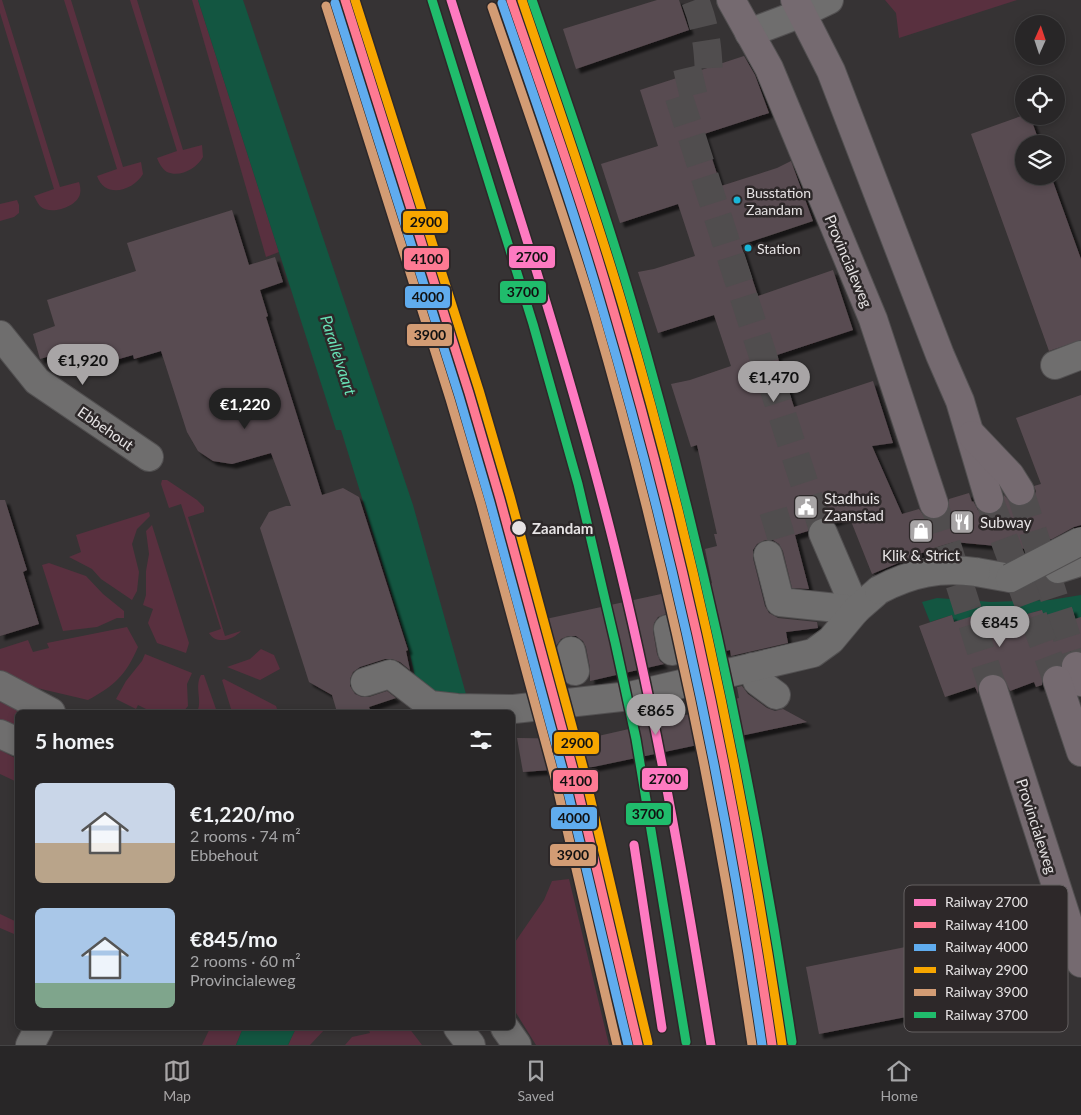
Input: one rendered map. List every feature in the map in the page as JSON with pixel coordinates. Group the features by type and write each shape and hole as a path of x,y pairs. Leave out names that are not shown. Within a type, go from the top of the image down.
{"main road":[{"name":"Provincialeweg","path":"732,0 769,68 873,319 934,504"},
{"path":"798,6 831,71 940,355 960,401 989,499"},
{"path":"969,432 1010,475 1020,491"},
{"path":"1071,676 1080,742"},
{"name":"Provincialeweg","path":"993,689 1056,885"},
{"name":"Provincialeweg","path":"1068,923 1081,963"}],"street":[{"path":"749,33 798,6 828,0"},
{"name":"Ebbehout","path":"0,335 37,381 148,457"},
{"path":"1055,365 1081,355"},
{"path":"823,533 856,610"},
{"path":"1010,578 1081,541"},
{"path":"768,555 780,602 856,610"},
{"path":"378,678 430,705 457,708 514,709 630,696 813,653 831,640 856,610 879,590 898,580 925,572 956,570 1010,578 1034,577 1080,562"},
{"path":"753,667 757,681 776,695"},
{"path":"0,685 47,710"},
{"path":"0,734 15,741"},
{"path":"30,1045 39,1030"},
{"path":"460,1030 471,1045"},
{"path":"506,1030 517,1045"}],"shaded area":[{"path":"0,0 2,0 60,187 79,182 80,192 78,199 63,209 44,209 39,205 34,196 54,189 0,13"},
{"path":"64,0 71,0 123,167 141,162 143,174 133,185 126,188 112,190 106,188 97,176 117,169"},
{"path":"130,0 137,0 183,150 202,145 203,157 197,165 183,173 172,174 167,172 162,168 157,158 177,151"},
{"path":"192,0 198,0 279,252 266,257"},
{"path":"885,0 1017,0 899,38 896,13"},
{"path":"17,200 19,213 14,217 0,221 0,204"},
{"path":"162,480 167,480 197,500 204,507 204,512 188,517 225,636 241,631 234,637 220,640 212,637 209,633 221,629 181,504 169,508 161,484"},
{"path":"149,512 150,516 137,529 132,544 139,572 137,591 132,600 101,579 92,569 69,557 81,552 76,535"},
{"path":"152,525 189,643 186,653 157,643 148,623 153,609 143,605 146,595 146,571 149,554 146,531"},
{"path":"49,563 86,576 103,594 124,611 124,618 117,618 97,627 63,631 42,565"},
{"path":"127,627 138,647 129,665 118,679 105,690 88,700 37,688 0,672 0,649 28,640 33,652 49,648 47,643"},
{"path":"261,649 274,655 280,669 260,680 227,667 250,659"},
{"path":"145,654 192,673 187,684 188,706 185,710 148,710 138,705 136,709 116,699 126,681 142,661"},
{"path":"201,675 204,675 216,710 198,710 199,680"},
{"path":"224,679 276,706 277,710 231,710 222,680"},
{"path":"0,702 18,710 15,710 15,726 0,719"},
{"path":"0,750 15,758 15,781 0,774"},
{"path":"569,879 609,1045 536,1045 515,1011 515,942 544,900 552,881"},
{"path":"0,914 15,921 14,934 0,928"},
{"path":"209,1030 242,1030 236,1045 202,1045"},
{"path":"295,1030 324,1030 310,1045 288,1045"},
{"path":"369,1030 411,1030 422,1045 345,1045 352,1037 370,1033"}],"water":[{"name":"Parallelvaart","path":"198,0 243,0 413,505 470,710 423,710 409,650 341,430 336,430"},
{"path":"1081,595 1081,617 1075,619 1071,608 1044,616 1041,610 1014,618 1008,613 984,620 982,614 954,622 952,615 930,622 922,602 937,598 991,602 1050,600"},
{"path":"242,1030 295,1030 288,1045 236,1045"}],"building":[{"path":"657,0 679,0 689,30 576,69 563,29"},
{"path":"744,56 755,75 769,113 704,134 721,186 777,168 791,161 813,221 741,245 758,296 833,270 853,330 777,355 794,407 873,381 893,443 872,446 902,514 919,509 924,516 931,519 939,519 946,514 949,507 949,499 969,493 972,502 978,510 986,514 994,514 1001,509 1004,495 1013,505 1021,507 1029,504 1034,498 1036,491 1034,486 1041,484 1016,418 1081,395 1081,525 1052,539 1026,544 1028,549 954,542 934,548 872,574 849,516 833,522 825,518 817,518 811,523 808,531 795,535 809,589 792,588 783,551 779,544 773,540 765,540 757,544 753,550 753,558 765,606 769,613 778,618 817,622 818,628 786,632 788,643 731,656 730,650 684,660 687,656 687,649 683,626 680,619 674,615 666,614 658,617 654,623 653,631 657,654 660,661 664,664 590,681 590,668 586,647 583,641 576,636 568,636 561,639 556,646 559,673 544,676 532,622 712,583 705,549 717,546 714,534 717,534 697,445 691,447 671,384 690,380 731,366 714,315 658,333 638,272 695,256 678,204 620,223 601,164 658,146 640,90"},
{"path":"1015,118 1015,125 1033,125 1037,135 1015,135 1015,185 1054,185 1081,259 1081,340 1049,351 971,134"},
{"path":"232,210 249,265 275,257 283,282 260,290 268,316 266,317 322,495 343,488 359,497 408,650 406,651 410,670 400,662 385,659 360,667 353,672 350,686 355,694 362,697 369,697 387,691 396,698 369,707 370,710 336,710 332,695 309,682 260,528 269,512 291,506 271,453 232,464 213,461 198,451 187,432 161,351 134,359 133,355 98,365 76,362 60,353 40,359 33,334 55,326 47,300 136,271 127,243"},
{"path":"0,500 5,500 27,570 23,572 39,624 0,636"},
{"path":"1072,608 1075,619 1081,617 1081,652 1071,651 1064,656 1061,665 1053,665 1046,669 1042,676 1042,685 1036,687 1034,682 1010,691 1003,677 997,674 989,674 981,679 978,686 978,694 975,687 945,697 919,626 952,615 954,622 982,613 984,620 1008,613 1016,617 1042,610 1044,616"},
{"path":"742,686 748,694 767,708 775,711 783,709 807,722 593,767 523,772 517,738 585,739 673,719 739,698 737,687"},
{"path":"904,947 904,1017 819,1034 806,967"}],"tunnel":[{"path":"695,0 706,38 709,77 675,85 814,513 761,529"},
{"path":"1020,491 1076,666"},
{"path":"989,499 1057,680"},
{"path":"934,504 993,689"}],"rail line":[{"name":"4100","path":"345,0 469,393 500,499 573,769 638,1045"},
{"name":"2900","path":"355,0 479,390 510,496 583,767 648,1043"},
{"name":"3700","path":"432,0 533,324 578,484 636,739 686,1042"},
{"name":"2700","path":"451,0 557,339 614,545 656,731 711,1045"},
{"name":"4100","path":"511,0 589,231 639,400 663,491 706,674 725,767 758,952 772,1045"},
{"name":"2900","path":"522,0 586,189 622,303 648,394 695,578 752,856 782,1044"},
{"name":"3700","path":"532,0 621,265 682,486 725,670 744,762 792,1042"},
{"name":"4000","path":"335,3 459,396 490,502 563,771 628,1045"},
{"name":"4000","path":"502,3 579,233 629,402 653,492 696,675 715,767 748,952 762,1045"},
{"name":"3900","path":"326,6 450,399 481,504 554,774 617,1045"},
{"name":"3900","path":"492,7 582,274 643,494 686,676 705,768 738,952 752,1045"},
{"name":"2700","path":"634,845 662,1028"}],"place":[{"name":"Busstation Zaandam","path":"737,200"},
{"name":"Station","path":"748,248"},
{"name":"Stadhuis Zaanstad","path":"806,507"},
{"name":"Subway","path":"962,522"},
{"name":"Zaandam","path":"519,528"},
{"name":"Klik & Strict","path":"921,531"}]}
